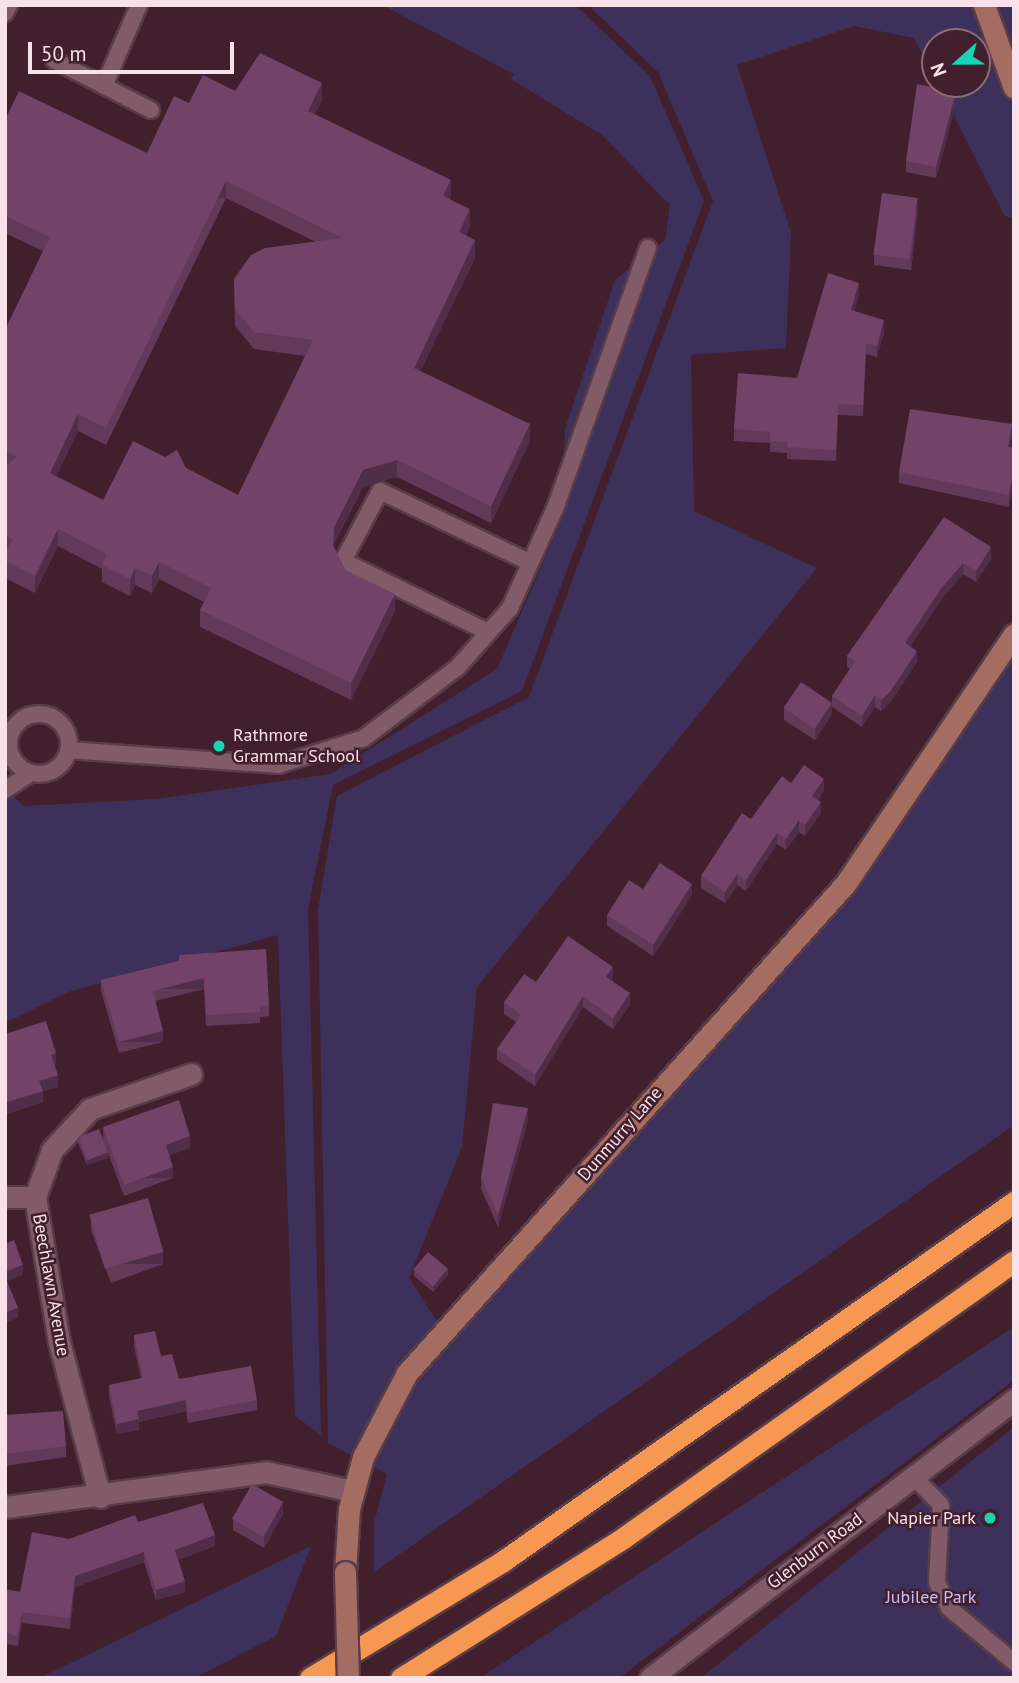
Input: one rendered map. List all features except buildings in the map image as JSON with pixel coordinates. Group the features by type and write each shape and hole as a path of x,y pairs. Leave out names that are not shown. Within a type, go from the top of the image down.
{"highway":[{"path":"310,1678 514,1553 1014,1202"},
{"path":"401,1678 623,1538 1014,1261"}],"street":[{"path":"984,5 1014,88"},
{"name":"Dunmurry Lane","path":"348,1678 345,1572 353,1491 379,1422 441,1328 846,883 1014,634"},
{"name":"Beechlawn Avenue","path":"100,1497 59,1342 34,1197 52,1150 90,1109 191,1074"},
{"path":"5,1197 34,1197"},
{"name":"Glenburn Road","path":"650,1678 1014,1400"},
{"path":"5,1507 100,1497 266,1472 353,1491"}],"lane":[{"path":"5,13 9,5"},
{"path":"104,86 139,5"},
{"path":"54,60 151,110"},
{"path":"68,750 278,765 364,738 457,668 510,608 556,506 648,248"},
{"path":"488,632 343,561 380,491 529,562"},
{"path":"5,790 31,773 58,767 68,750 65,731 52,717 23,719 8,734 10,753 31,773"},
{"path":"913,1476 940,1505 937,1582 949,1608 1014,1662"}],"green space":[{"path":"382,5 575,5 650,76 704,201 522,691 333,785 308,909 321,1435 295,1416 278,935 68,992 5,1023 5,789 24,806 156,799 330,774 497,669 561,521 565,429 615,280 665,240 670,205 602,135 511,79 514,74"},
{"path":"588,5 1014,5 1014,219 1004,215 945,98 991,98 991,28 921,28 921,52 914,38 854,26 737,65 791,233 786,348 691,355 694,511 817,568 477,987 462,1147 409,1278 441,1328 846,883 1014,634 1014,1125 374,1572 374,1523 387,1474 328,1443 318,910 337,796 529,697 713,201 658,72"},
{"path":"1014,1327 1014,1380 619,1678 480,1678"},
{"name":"Jubilee Park","path":"1014,1427 1014,1678 701,1678 930,1494"},
{"path":"311,1546 276,1636 195,1678 40,1678"}],"place":[{"name":"Rathmore Grammar School","path":"219,746"},
{"name":"Napier Park","path":"990,1518"}]}
